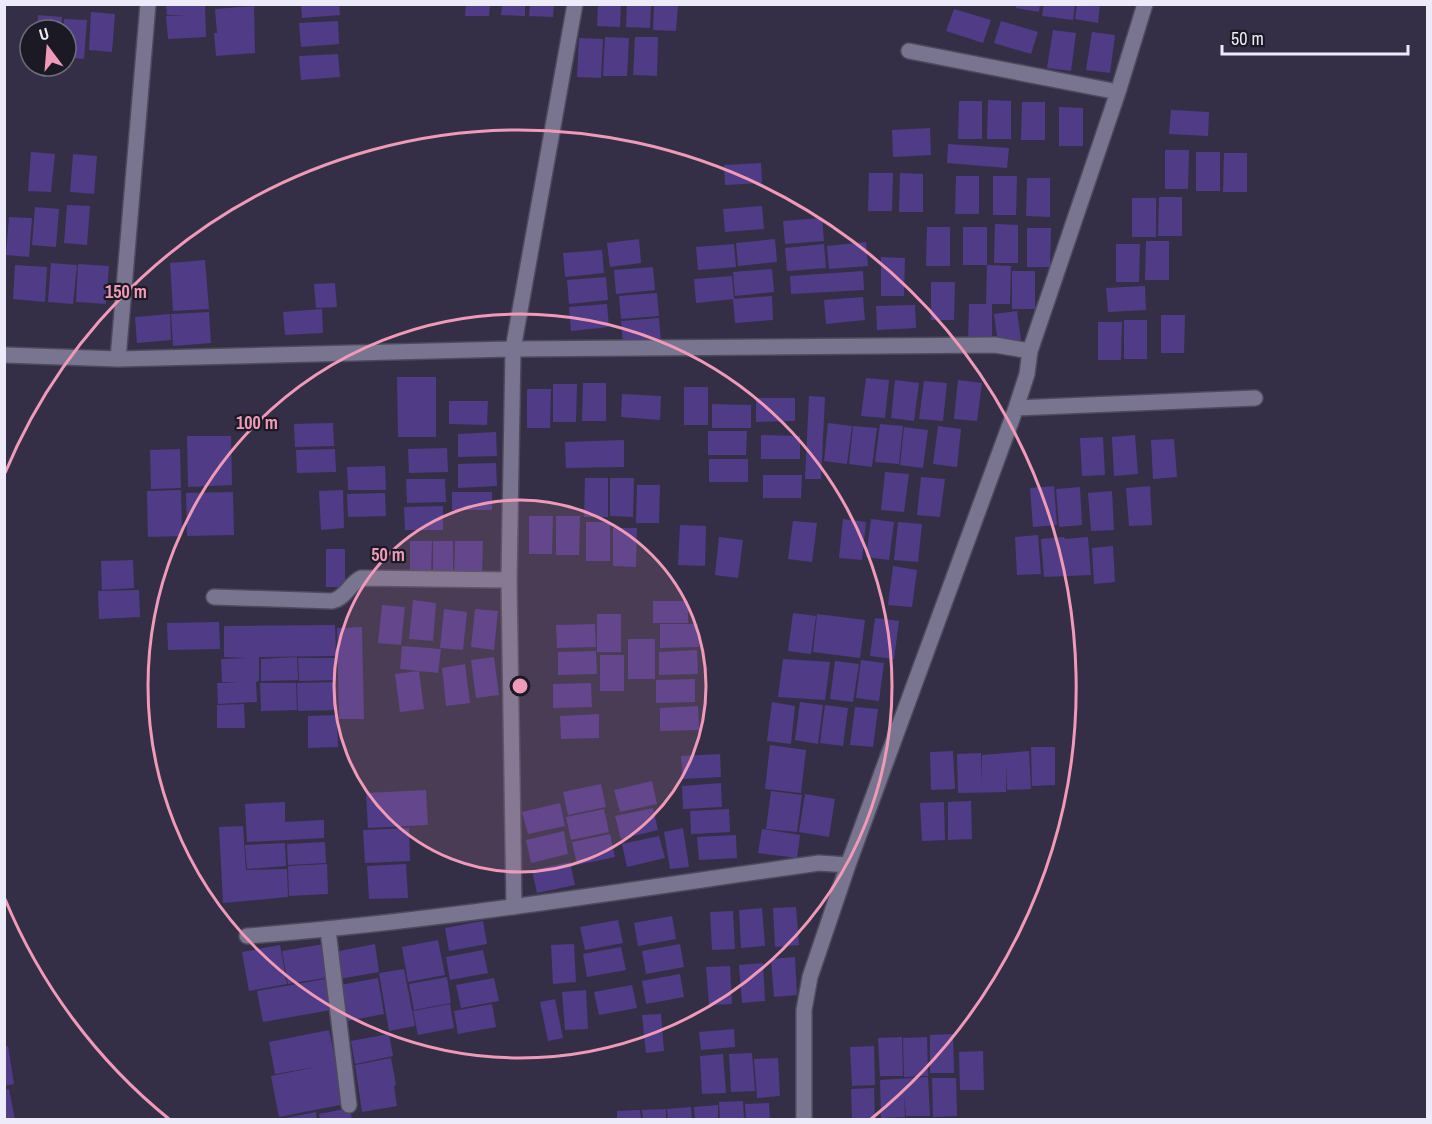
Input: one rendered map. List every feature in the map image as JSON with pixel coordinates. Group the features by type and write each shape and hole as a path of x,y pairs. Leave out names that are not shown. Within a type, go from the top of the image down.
{"street":[{"path":"118,359 148,4"},
{"path":"514,907 509,580 513,349 575,4"},
{"path":"804,1119 804,1010 810,978 848,865 1016,408 1027,374 1030,351 1118,92 1145,4"},
{"path":"909,51 1118,92"},
{"path":"4,355 118,359 513,349 995,345 1030,351"},
{"path":"1016,408 1255,398"},
{"path":"214,597 332,601 343,596 361,578 509,580"},
{"path":"247,936 328,930 514,907 819,863 848,865"},
{"path":"328,930 349,1105"}],"building":[{"path":"166,4 205,4 206,37 168,39 166,16 188,15 167,15"},
{"path":"301,4 339,4 340,15 302,18"},
{"path":"466,4 490,4 489,16 465,16"},
{"path":"530,4 554,4 553,17 529,16"},
{"path":"598,4 621,4 620,27 597,26"},
{"path":"627,4 651,4 650,28 626,27"},
{"path":"1017,4 1040,4 1039,12 1016,8"},
{"path":"1044,4 1075,4 1073,20 1042,16"},
{"path":"1077,4 1100,4 1098,23 1075,19"},
{"path":"502,5 525,5 525,16 501,15"},
{"path":"654,5 678,5 676,31 653,30"},
{"path":"254,6 255,53 216,56 215,9"},
{"path":"954,9 991,20 983,43 946,31"},
{"path":"91,12 115,14 112,52 89,50"},
{"path":"38,15 62,17 62,18 38,18"},
{"path":"78,20 87,20 84,59 78,58"},
{"path":"338,21 339,44 301,47 299,23"},
{"path":"1001,21 1038,32 1031,54 994,43"},
{"path":"1053,30 1076,33 1071,71 1047,68"},
{"path":"1092,32 1115,35 1110,73 1086,70"},
{"path":"605,37 629,38 627,76 603,76"},
{"path":"635,37 658,37 657,76 633,75"},
{"path":"579,38 603,39 601,78 577,77"},
{"path":"338,54 340,77 301,80 299,56"},
{"path":"988,100 1011,101 1011,139 987,139"},
{"path":"959,101 982,101 982,139 958,139"},
{"path":"1022,102 1045,102 1045,140 1021,140"},
{"path":"1059,107 1083,108 1083,146 1059,146"},
{"path":"1171,110 1209,112 1208,136 1169,134"},
{"path":"930,128 931,155 893,157 892,130"},
{"path":"948,144 1009,148 1007,168 947,163"},
{"path":"1165,150 1189,150 1188,189 1165,189"},
{"path":"31,152 55,154 51,192 28,191"},
{"path":"1196,152 1220,152 1220,191 1196,191"},
{"path":"1224,153 1247,153 1247,192 1223,192"},
{"path":"73,154 97,156 94,194 70,192"},
{"path":"761,163 762,183 725,185 724,165"},
{"path":"869,173 893,173 892,211 868,211"},
{"path":"900,173 923,174 923,212 899,212"},
{"path":"956,176 979,176 979,214 955,214"},
{"path":"993,176 1017,176 1016,215 993,215"},
{"path":"1027,178 1050,178 1050,217 1026,216"},
{"path":"1159,197 1182,197 1182,236 1158,236"},
{"path":"1132,198 1156,198 1156,237 1132,237"},
{"path":"67,205 90,206 87,245 64,243"},
{"path":"762,206 764,229 725,232 723,209"},
{"path":"35,207 59,209 56,247 32,245"},
{"path":"9,217 32,218 29,257 6,255"},
{"path":"822,218 824,241 785,244 783,221"},
{"path":"995,224 1018,225 1018,263 994,263"},
{"path":"927,227 950,227 950,266 926,266"},
{"path":"963,227 987,227 987,265 963,265"},
{"path":"1027,228 1051,228 1050,267 1027,267"},
{"path":"639,239 641,263 610,267 607,243"},
{"path":"775,239 777,262 738,266 736,243"},
{"path":"1146,241 1169,241 1169,280 1145,280"},
{"path":"866,242 868,266 829,269 827,246"},
{"path":"734,244 736,267 698,270 696,247"},
{"path":"824,244 826,268 787,271 785,248"},
{"path":"1116,244 1140,244 1139,282 1116,282"},
{"path":"602,250 604,273 565,277 563,253"},
{"path":"881,257 905,258 904,296 881,296"},
{"path":"205,260 209,309 173,311 170,263"},
{"path":"51,263 77,265 73,304 48,302"},
{"path":"78,264 109,266 106,304 76,302"},
{"path":"15,265 47,267 45,302 13,299"},
{"path":"987,265 1011,266 1010,304 992,304 992,343 968,343 969,304 986,304"},
{"path":"653,267 655,290 616,294 614,270"},
{"path":"772,269 774,292 735,296 733,272"},
{"path":"863,271 864,290 791,294 790,276"},
{"path":"1012,271 1035,271 1035,309 1012,309"},
{"path":"732,276 734,299 696,303 694,279"},
{"path":"606,277 608,300 569,304 567,280"},
{"path":"931,282 955,282 954,320 931,320"},
{"path":"335,283 337,307 316,308 314,284"},
{"path":"1145,286 1146,310 1108,312 1106,288"},
{"path":"657,293 659,316 621,319 619,296"},
{"path":"772,296 773,320 735,323 733,299"},
{"path":"863,297 865,320 826,324 824,300"},
{"path":"607,304 609,327 571,331 569,307"},
{"path":"915,305 916,328 877,330 876,306"},
{"path":"322,309 323,333 285,335 283,312"},
{"path":"1017,311 1021,340 998,344 994,314"},
{"path":"209,312 211,343 173,346 171,314"},
{"path":"170,314 171,340 137,343 135,317"},
{"path":"1161,315 1185,315 1184,353 1161,353"},
{"path":"659,318 661,341 623,344 621,321"},
{"path":"1124,320 1147,320 1147,359 1124,359"},
{"path":"1098,322 1122,322 1121,360 1098,360"},
{"path":"397,377 436,377 436,437 398,437"},
{"path":"866,378 889,380 885,418 861,416"},
{"path":"895,380 919,383 914,421 891,418"},
{"path":"958,380 982,383 977,421 954,419"},
{"path":"924,381 947,383 943,421 919,419"},
{"path":"583,383 606,383 606,421 582,421"},
{"path":"553,384 577,384 576,422 553,422"},
{"path":"684,387 708,387 708,425 684,425"},
{"path":"527,389 551,389 550,428 527,428"},
{"path":"622,394 661,396 660,420 621,417"},
{"path":"809,396 825,397 821,479 805,479"},
{"path":"756,398 795,398 795,421 756,422"},
{"path":"449,401 488,401 487,425 449,424"},
{"path":"712,404 751,405 751,428 712,428"},
{"path":"333,423 334,446 295,447 294,424"},
{"path":"828,423 852,426 847,464 824,461"},
{"path":"880,424 903,426 899,464 875,462"},
{"path":"853,426 877,428 872,467 849,464"},
{"path":"938,426 961,429 957,467 933,464"},
{"path":"904,427 928,430 923,468 900,465"},
{"path":"708,431 747,431 746,455 708,455"},
{"path":"496,432 497,456 458,457 458,434"},
{"path":"761,435 800,436 800,459 761,459"},
{"path":"1135,435 1138,474 1114,476 1112,437"},
{"path":"187,436 231,436 232,485 188,487"},
{"path":"1103,437 1105,475 1082,476 1080,438"},
{"path":"1174,439 1177,477 1153,479 1151,440"},
{"path":"624,440 624,467 566,468 565,442"},
{"path":"447,448 448,472 409,473 408,449"},
{"path":"180,449 181,488 151,489 150,450"},
{"path":"335,449 336,472 297,473 296,450"},
{"path":"709,459 748,459 748,482 709,482"},
{"path":"496,463 497,486 458,488 458,464"},
{"path":"385,466 386,490 348,490 347,467"},
{"path":"885,472 909,474 904,512 881,510"},
{"path":"763,475 802,475 801,498 763,498"},
{"path":"921,477 945,479 940,517 917,515"},
{"path":"585,478 608,478 608,517 584,517"},
{"path":"610,478 634,478 633,517 610,516"},
{"path":"406,479 445,479 446,502 407,503"},
{"path":"637,485 660,485 659,523 636,523"},
{"path":"1054,486 1057,525 1033,527 1030,488"},
{"path":"1150,486 1152,525 1129,526 1126,488"},
{"path":"1080,487 1082,525 1059,527 1056,489"},
{"path":"181,490 182,536 148,537 147,491"},
{"path":"343,490 344,528 321,530 319,491"},
{"path":"1112,491 1114,530 1091,531 1088,493"},
{"path":"233,492 234,535 187,536 186,493"},
{"path":"452,492 492,492 492,510 452,510"},
{"path":"385,493 386,516 348,517 347,494"},
{"path":"443,506 443,530 405,530 404,507"},
{"path":"529,516 553,516 552,554 529,554"},
{"path":"556,516 580,516 579,555 556,555"},
{"path":"843,519 866,522 862,560 839,558"},
{"path":"871,519 894,522 889,560 866,557"},
{"path":"793,521 817,523 812,562 788,559"},
{"path":"586,522 610,522 610,561 586,561"},
{"path":"898,522 922,524 918,562 894,560"},
{"path":"680,525 706,526 705,566 678,565"},
{"path":"613,528 637,528 636,567 613,566"},
{"path":"1038,535 1041,574 1017,575 1015,537"},
{"path":"719,537 743,540 738,578 715,575"},
{"path":"1064,537 1065,539 1088,537 1091,575 1044,577 1041,539"},
{"path":"410,541 432,541 431,576 410,576"},
{"path":"433,541 453,541 453,576 433,577"},
{"path":"455,541 483,541 482,577 454,577"},
{"path":"1113,546 1115,582 1094,584 1092,548"},
{"path":"326,549 345,549 345,587 326,587"},
{"path":"133,560 134,588 102,590 101,561"},
{"path":"893,566 917,570 912,607 888,605"},
{"path":"139,590 140,617 99,619 98,591"},
{"path":"413,600 436,603 433,641 409,639"},
{"path":"653,601 688,601 688,623 653,623"},
{"path":"382,605 405,607 401,645 378,643"},
{"path":"444,609 467,612 463,650 440,648"},
{"path":"475,609 498,611 494,650 471,647"},
{"path":"793,613 816,616 811,654 788,651"},
{"path":"597,614 621,614 621,652 597,652"},
{"path":"817,614 865,620 860,658 813,652"},
{"path":"875,618 899,621 894,659 870,656"},
{"path":"219,622 220,649 168,650 167,623"},
{"path":"595,624 596,647 557,648 556,625"},
{"path":"660,624 698,624 699,647 660,648"},
{"path":"335,625 336,656 259,657 259,681 256,682 257,702 218,704 217,683 239,683 222,682 221,659 246,658 224,657 224,626"},
{"path":"362,627 364,719 339,719 337,628"},
{"path":"628,639 655,639 655,679 628,679"},
{"path":"402,646 441,649 438,673 400,669"},
{"path":"697,650 698,674 659,675 659,652"},
{"path":"596,651 597,674 558,675 558,652"},
{"path":"600,655 624,655 624,691 600,691"},
{"path":"297,657 298,680 261,681 261,659"},
{"path":"494,657 499,695 476,698 471,660"},
{"path":"298,658 335,658 336,680 299,681"},
{"path":"783,659 830,662 825,700 778,697"},
{"path":"861,660 884,663 879,701 856,698"},
{"path":"835,661 859,664 853,702 830,699"},
{"path":"465,664 470,703 446,706 442,668"},
{"path":"419,671 424,709 400,712 395,674"},
{"path":"695,679 695,702 656,703 656,680"},
{"path":"336,682 337,710 298,711 297,683"},
{"path":"260,683 296,683 297,710 261,711"},
{"path":"591,683 592,707 553,708 553,684"},
{"path":"772,702 795,706 791,744 767,741"},
{"path":"800,702 823,705 818,744 795,740"},
{"path":"244,704 245,728 217,728 217,705"},
{"path":"825,705 848,708 843,746 820,743"},
{"path":"698,706 699,730 660,731 660,708"},
{"path":"855,707 878,709 873,747 850,745"},
{"path":"599,714 599,738 561,739 560,716"},
{"path":"337,715 338,747 308,748 308,716"},
{"path":"770,745 806,750 801,793 765,789"},
{"path":"1031,747 1055,747 1055,785 1032,786"},
{"path":"953,751 955,789 931,790 930,752"},
{"path":"1029,751 1031,789 1007,790 1006,764 1006,792 958,793 957,754 981,753 982,784 982,755"},
{"path":"720,754 721,777 683,779 681,756"},
{"path":"652,781 657,804 620,812 614,790"},
{"path":"721,783 722,807 683,809 682,786"},
{"path":"601,784 606,807 568,815 563,792"},
{"path":"426,790 428,825 368,828 366,793"},
{"path":"771,791 802,795 797,832 766,829"},
{"path":"805,794 835,799 829,837 799,832"},
{"path":"971,801 972,839 948,840 948,802"},
{"path":"285,802 285,822 324,820 324,838 247,842 245,804"},
{"path":"944,802 945,840 922,841 920,803"},
{"path":"560,803 565,826 528,834 522,812"},
{"path":"653,808 658,830 621,839 615,816"},
{"path":"604,809 609,832 571,840 566,817"},
{"path":"729,809 730,832 691,834 690,811"},
{"path":"243,826 246,870 287,869 288,897 223,903 219,827"},
{"path":"409,828 410,861 365,863 363,830"},
{"path":"683,828 689,867 670,869 664,832"},
{"path":"762,829 800,835 797,858 758,853"},
{"path":"564,831 568,854 531,863 526,840"},
{"path":"610,834 615,857 577,865 572,842"},
{"path":"736,835 737,858 699,860 697,837"},
{"path":"659,836 665,858 627,867 622,844"},
{"path":"325,842 326,863 288,865 287,844"},
{"path":"285,843 286,866 247,869 245,845"},
{"path":"570,862 575,885 537,893 532,870"},
{"path":"327,864 328,894 289,896 288,866"},
{"path":"406,864 408,898 369,899 367,866"},
{"path":"796,907 799,945 775,947 773,908"},
{"path":"762,908 765,946 741,948 739,910"},
{"path":"733,911 735,949 712,950 710,912"},
{"path":"672,916 676,939 638,946 634,923"},
{"path":"618,920 623,943 585,950 580,927"},
{"path":"483,921 487,944 449,951 445,928"},
{"path":"438,940 445,975 408,982 402,947"},
{"path":"324,944 330,977 288,984 282,951"},
{"path":"375,944 379,972 339,979 334,952"},
{"path":"574,944 576,982 553,984 551,945"},
{"path":"680,944 684,967 646,974 642,951"},
{"path":"280,945 287,984 249,991 242,952"},
{"path":"621,947 626,970 587,977 583,954"},
{"path":"483,950 488,973 450,980 446,957"},
{"path":"795,957 797,995 774,997 771,959"},
{"path":"763,963 765,1001 742,1003 739,965"},
{"path":"730,966 732,1004 709,1005 706,967"},
{"path":"404,969 415,1026 389,1031 379,973"},
{"path":"680,974 684,997 646,1004 642,981"},
{"path":"447,977 451,1003 414,1010 409,984"},
{"path":"378,978 384,1014 347,1021 340,985"},
{"path":"494,978 499,1001 461,1008 456,985"},
{"path":"325,979 331,1010 263,1022 257,991"},
{"path":"632,985 637,1008 599,1015 594,992"},
{"path":"586,990 588,1029 565,1030 562,992"},
{"path":"555,999 563,1038 548,1041 540,1002"},
{"path":"450,1004 454,1028 418,1035 413,1011"},
{"path":"492,1004 496,1027 458,1034 454,1011"},
{"path":"661,1014 664,1051 646,1053 642,1015"},
{"path":"734,1029 735,1047 701,1050 699,1032"},
{"path":"329,1030 345,1104 279,1117 271,1076 316,1067 275,1074 269,1042"},
{"path":"389,1034 393,1056 355,1064 351,1041"},
{"path":"953,1034 954,1073 930,1073 930,1035"},
{"path":"902,1037 903,1076 880,1076 878,1038"},
{"path":"927,1037 928,1076 904,1077 903,1038"},
{"path":"8,1046 14,1084 4,1086 4,1047"},
{"path":"874,1046 875,1085 852,1086 850,1047"},
{"path":"983,1051 984,1090 960,1090 959,1052"},
{"path":"752,1053 755,1091 731,1092 729,1054"},
{"path":"723,1054 726,1093 702,1094 700,1056"},
{"path":"391,1058 397,1106 362,1112 355,1065"},
{"path":"778,1058 780,1096 757,1098 754,1059"},
{"path":"928,1077 930,1116 906,1116 904,1096 905,1117 881,1118 880,1080"},
{"path":"932,1078 956,1078 957,1116 933,1117"},
{"path":"874,1088 875,1120 852,1120 851,1089"},
{"path":"9,1089 15,1120 4,1120 4,1090"},
{"path":"743,1101 744,1120 720,1120 719,1102"},
{"path":"769,1103 770,1120 746,1120 745,1104"},
{"path":"718,1105 718,1120 695,1120 694,1107"},
{"path":"691,1107 692,1120 668,1120 667,1109"},
{"path":"350,1108 352,1120 320,1120 319,1114"},
{"path":"666,1109 666,1120 643,1120 642,1110"},
{"path":"640,1110 641,1120 617,1120 617,1111"},
{"path":"316,1112 317,1120 285,1120 285,1118"}]}
